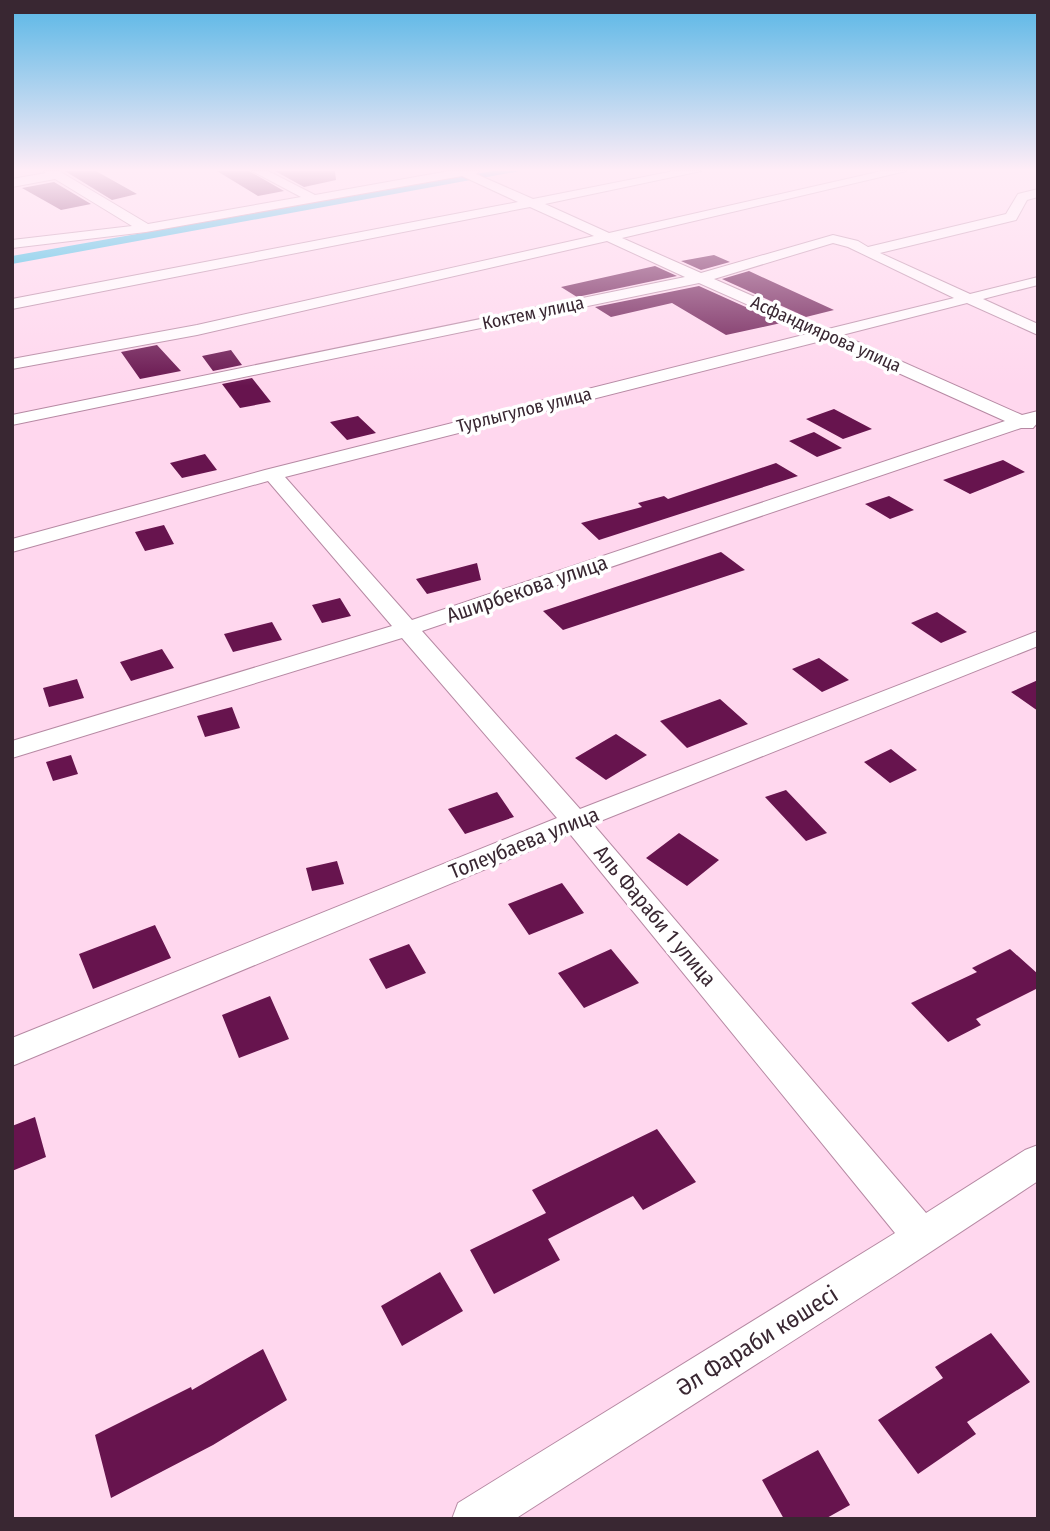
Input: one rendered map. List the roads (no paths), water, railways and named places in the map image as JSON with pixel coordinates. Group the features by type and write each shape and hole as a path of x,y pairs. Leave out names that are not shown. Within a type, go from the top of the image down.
{"street":[{"path":"12,304 320,242"},
{"path":"12,364 197,330 584,242"},
{"name":"Асфандиярова улица","path":"620,242 1032,422"},
{"name":"Коктем улица","path":"12,420 701,278 821,242"},
{"name":"Коктем улица","path":"847,242 1038,330"},
{"path":"866,252 904,242"},
{"name":"Турлыгулов улица","path":"12,546 272,474 1038,281"},
{"name":"Аширбекова улица","path":"12,751 407,629 1032,422"},
{"name":"Аль Фараби 1 улица","path":"272,474 575,821 922,1237"},
{"name":"Толеубаева улица","path":"12,1052 575,821 1038,638"},
{"name":"Әл Фараби көшесі","path":"474,1519 1038,1161"}],"waterway":[{"path":"12,260 111,242"}]}
